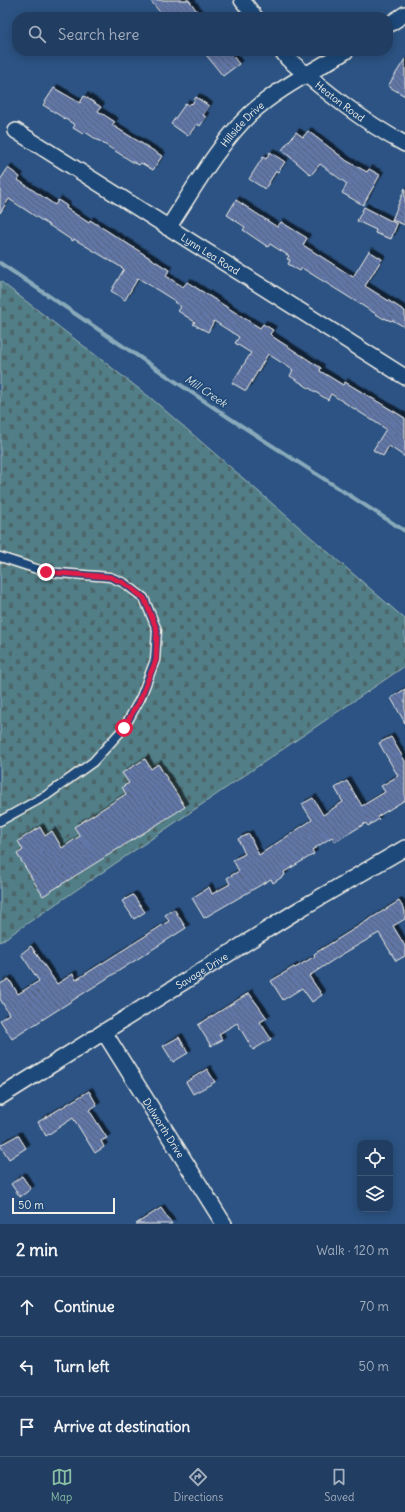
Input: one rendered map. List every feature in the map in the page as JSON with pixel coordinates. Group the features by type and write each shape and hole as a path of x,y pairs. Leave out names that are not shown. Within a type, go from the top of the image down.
{"street":[{"path":"242,0 251,12"},
{"path":"393,22 405,14"},
{"name":"Heaton Road","path":"287,56 306,75 339,103 367,123 405,144"},
{"name":"Hillside Drive","path":"168,228 226,143 250,115 268,99 338,56"},
{"name":"Lynn Lea Road","path":"16,131 405,377"},
{"name":"Savage Drive","path":"0,1097 300,909 405,848"},
{"name":"Dulworth Drive","path":"104,1032 224,1224"}],"lane":[{"path":"0,556 46,572 110,577 124,583 144,598 157,630 156,660 141,697 124,728 87,766 47,795 0,821"}],"green space":[{"path":"0,281 152,399 405,619 405,666 0,942"}],"building":[{"path":"150,0 189,0 197,12 160,12"},
{"path":"207,56 233,56 239,64 223,76"},
{"path":"405,59 405,96 388,86"},
{"path":"54,88 80,103 84,96 101,107 98,111 115,122 112,125 162,156 153,170 141,163 139,165 131,161 85,132 83,134 73,128 75,125 43,105"},
{"path":"196,97 209,106 203,115 206,117 200,126 197,124 188,136 171,124 186,103 189,105 191,103 192,104"},
{"path":"308,131 347,161 367,172 369,169 380,175 363,205 342,193 347,184 320,164 311,175 282,150 296,132 303,137"},
{"path":"270,152 285,162 278,172 276,171 265,189 249,179 263,157 266,159"},
{"path":"8,168 20,177 18,180 55,205 58,200 67,206 66,208 89,223 90,220 169,270 166,276 183,287 187,282 260,328 263,324 273,330 270,334 273,337 321,368 320,371 343,385 345,382 405,418 405,457 389,446 383,456 373,450 386,429 331,394 328,400 290,376 293,370 268,354 246,391 232,383 251,353 235,343 239,337 214,321 208,332 193,324 195,322 178,311 181,307 174,302 175,301 138,278 125,300 111,291 124,269 74,239 73,241 9,199 0,213 0,180"},
{"path":"405,188 405,225 392,220"},
{"path":"236,200 277,227 281,222 307,238 303,245 353,277 369,251 382,259 365,286 405,311 405,327 392,320 384,319 302,268 300,271 288,264 290,260 287,259 289,256 270,244 268,247 243,230 245,227 227,215"},
{"path":"364,207 397,224 391,239 375,233 376,230 357,221"},
{"path":"405,689 405,723 391,698"},
{"path":"391,737 405,761 405,800 377,817 379,819 368,826 366,823 335,842 332,837 312,850 314,854 284,872 285,875 273,883 271,879 204,918 192,898 209,887 212,894 230,884 227,878 239,871 233,860 245,854 238,839 249,834 259,855 312,820 302,804 313,798 323,815 343,802 335,788 347,781 362,806 385,792 381,786 398,776 379,743"},
{"path":"145,759 151,769 158,764 185,807 43,896 17,854 23,850 18,841 40,827 45,836 52,831 62,848 80,836 74,827 126,794 122,787 129,783 122,773"},
{"path":"133,895 145,912 134,919 122,901"},
{"path":"399,901 405,911 405,919 393,926 405,946 405,956 396,961 379,933 309,976 322,995 312,1002 302,988 283,1000 271,981 315,956 314,954"},
{"path":"174,909 186,928 12,1039 0,1020 9,1014 0,999 0,984 9,979 18,994 39,981 21,954 31,946 57,984 73,974 76,980 169,921 165,915"},
{"path":"249,993 267,1018 260,1022 271,1039 253,1050 237,1023 219,1034 222,1040 211,1046 198,1025"},
{"path":"179,1037 188,1053 173,1062 163,1046"},
{"path":"207,1069 215,1082 193,1094 186,1082"},
{"path":"89,1091 97,1105 89,1110 107,1138 101,1141 104,1147 95,1153 73,1118 46,1136 38,1122"},
{"path":"18,1135 26,1148 9,1159 0,1145"},
{"path":"22,1176 31,1189 20,1197 11,1184"},
{"path":"161,1208 172,1224 136,1224"}],"waterway":[{"name":"Mill Creek","path":"0,263 231,419 405,531"}],"route":[{"path":"46,572 110,577 124,583 144,598 157,630 156,660 141,697 124,728"}]}
